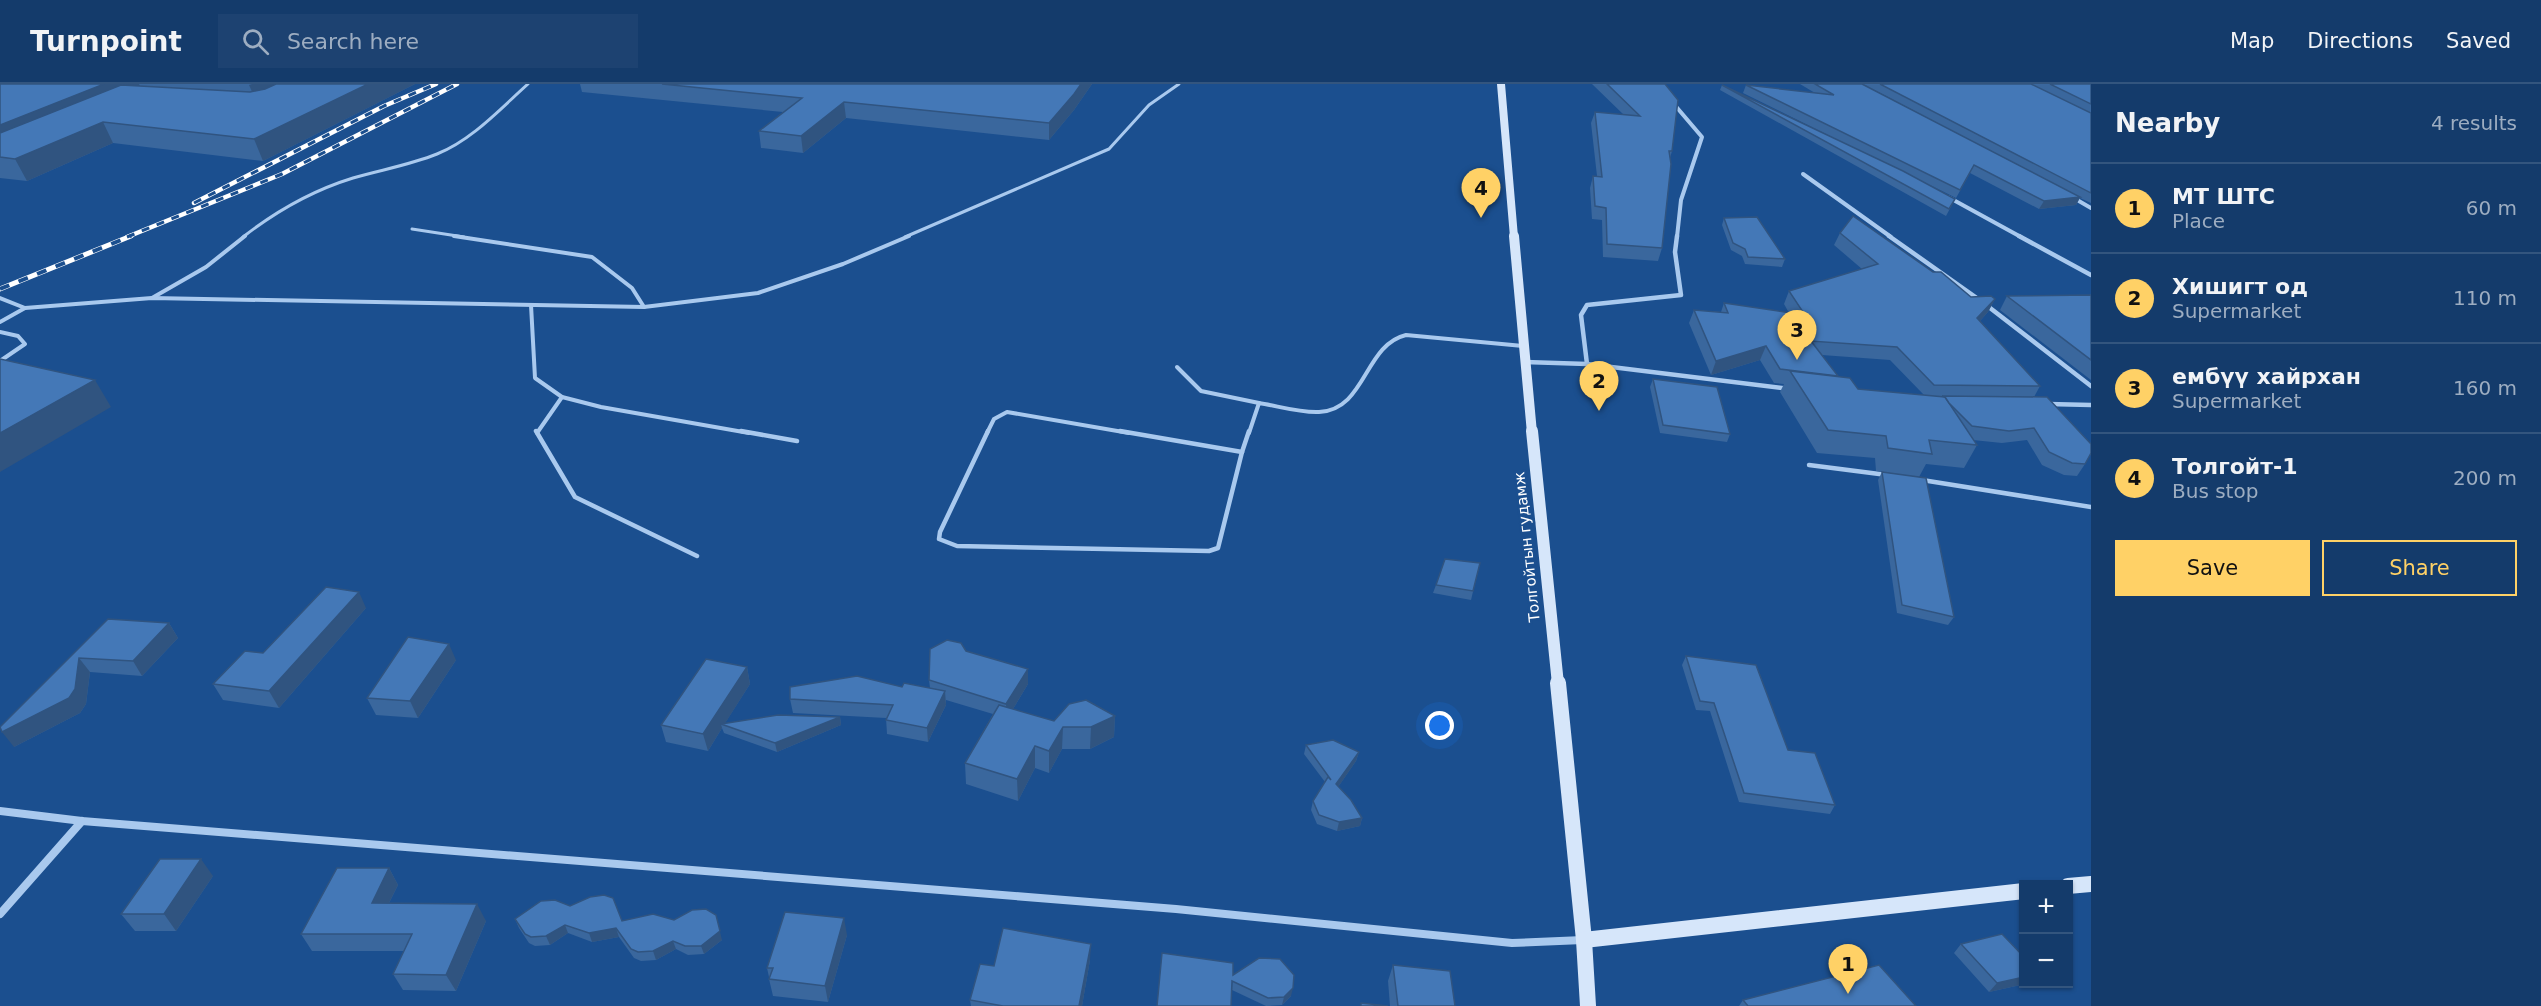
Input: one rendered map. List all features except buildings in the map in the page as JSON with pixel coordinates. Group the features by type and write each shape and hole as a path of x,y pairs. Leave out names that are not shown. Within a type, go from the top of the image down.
{"main road":[{"name":"Толгойтын гудамж","path":"1501,84 1523,346 1584,940 1588,1006"},
{"path":"2073,886 2091,884"},
{"path":"1584,940 2019,892"}],"street":[{"path":"1587,364 1581,315 1587,305 1681,295 1675,252 1681,200 1702,137 1672,102"},
{"path":"1803,174 1981,301 2091,386"},
{"path":"1941,194 2091,275"},
{"path":"2071,196 2091,208"},
{"path":"1525,362 1587,364 1797,390"},
{"path":"2044,404 2091,405"},
{"path":"0,811 81,821 1176,909 1512,943 1584,940"},
{"path":"0,914 81,821"}],"lane":[{"path":"152,298 206,267 261,223 306,198 350,179 437,154 467,138 528,84"},
{"path":"0,322 25,308 152,298 644,307 758,293 843,264 1108,149 1121,138 1155,98 1179,84"},
{"path":"412,230 592,257 632,288 644,307"},
{"path":"0,298 25,308"},
{"path":"531,305 535,378 562,397 601,407 797,441"},
{"path":"0,332 18,336 25,344 0,362"},
{"path":"1177,367 1201,391 1319,412 1337,408 1348,401 1384,346 1393,338 1406,335 1523,346"},
{"path":"562,397 536,431 575,497 697,556"},
{"path":"1242,452 1007,412 1000,414 984,439 940,532 939,539 957,546 1209,551 1218,548 1242,452 1259,403"},
{"path":"1809,465 1897,477"},
{"path":"1920,480 2091,507"}],"railway":[{"path":"194,203 384,106 436,84"},
{"path":"127,237 282,174 457,84"},
{"path":"0,289 131,236"}],"place":[{"name":"Толгойт-1","path":"1481,218"},
{"name":"ембүү хайрхан","path":"1797,360"},
{"name":"Хишигт од","path":"1599,411"},
{"name":"MТ ШТС","path":"1848,994"}]}
